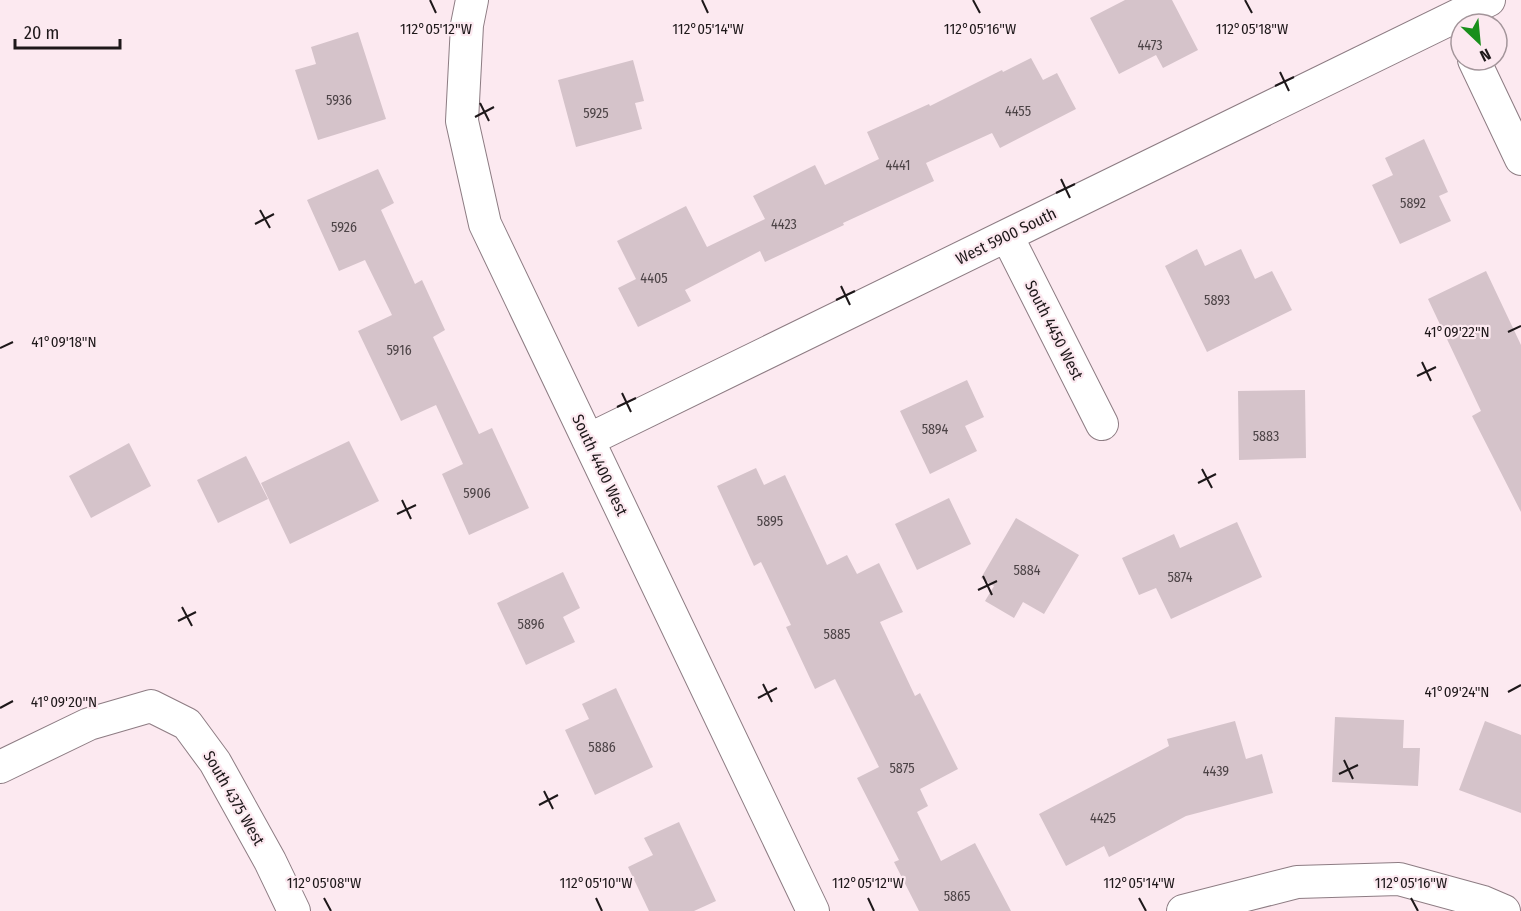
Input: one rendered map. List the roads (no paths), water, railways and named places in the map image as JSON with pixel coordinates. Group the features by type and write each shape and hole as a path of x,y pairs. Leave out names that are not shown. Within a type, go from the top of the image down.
{"street":[{"name":"South 4400 West","path":"472,0 467,25 462,122 485,224 813,911"},
{"name":"West 5900 South","path":"1474,12 1489,0"},
{"name":"West 5900 South","path":"588,440 1007,236 1449,29"},
{"path":"1480,72 1521,159"},
{"name":"South 4450 West","path":"1007,236 1102,424"},
{"name":"South 4375 West","path":"0,767 89,724 151,705 187,724 215,762 270,861 294,911"},
{"path":"1183,911 1297,882 1400,879 1483,902 1504,911"}]}
